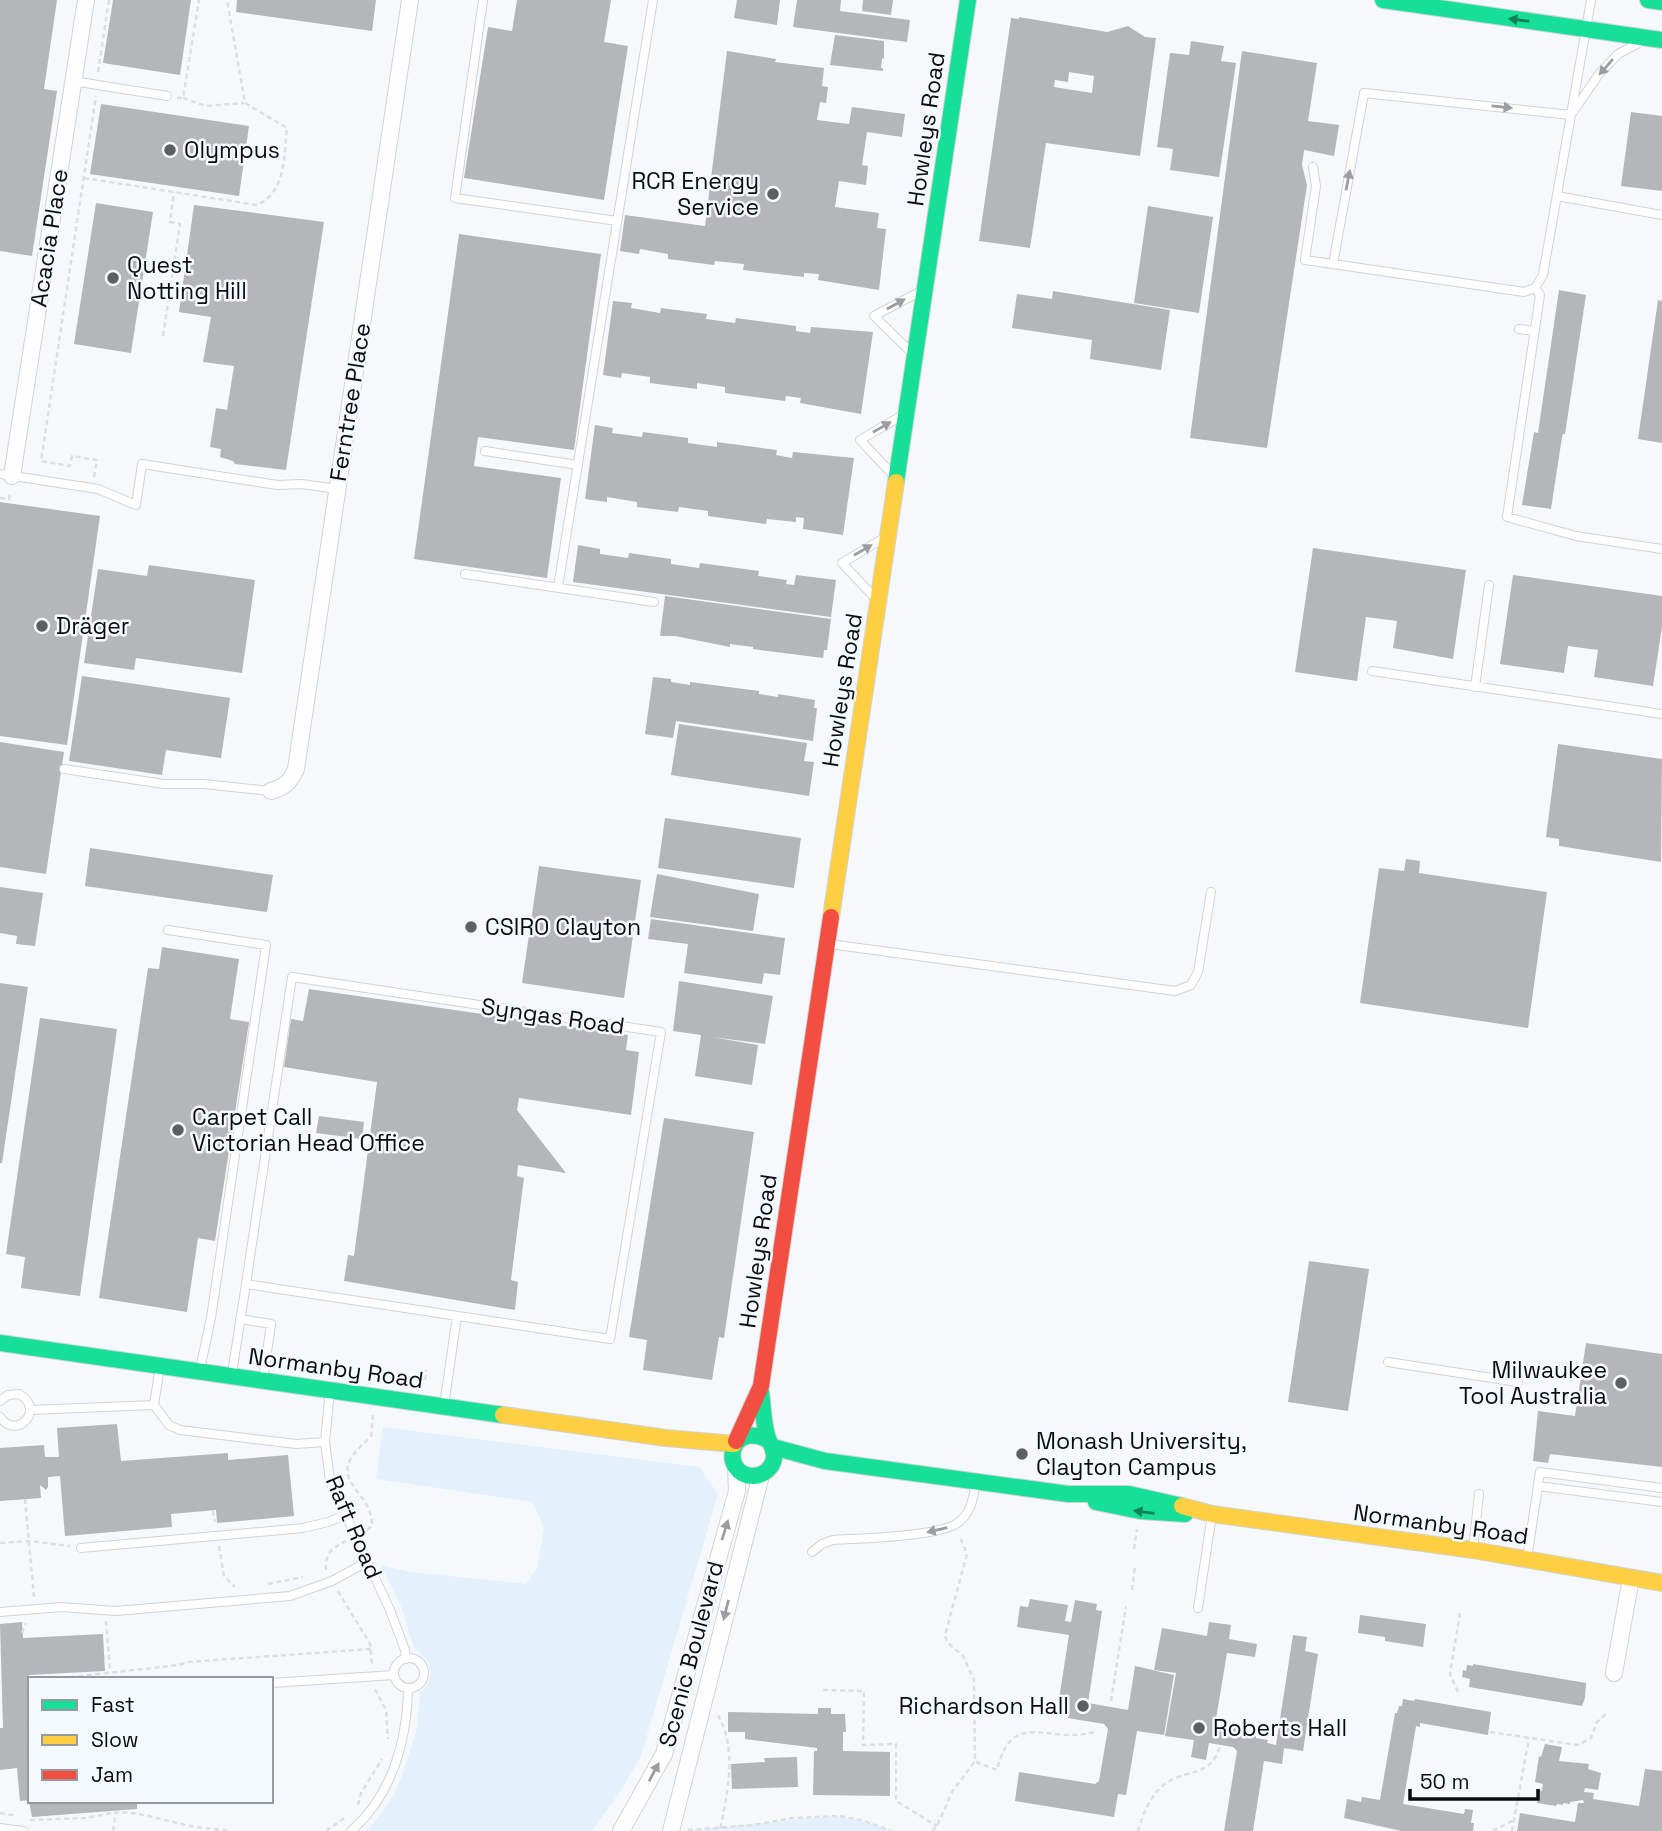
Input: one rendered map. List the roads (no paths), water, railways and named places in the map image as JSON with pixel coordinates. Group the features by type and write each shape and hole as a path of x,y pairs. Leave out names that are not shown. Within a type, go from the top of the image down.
{"street":[{"name":"Acacia Place","path":"6,475 86,0"},
{"name":"Ferntree Place","path":"271,791 290,782 296,769 410,0"},
{"name":"Howleys Road","path":"735,1443 761,1386 968,0"},
{"path":"1383,0 1658,40"},
{"path":"1648,0 1662,2"},
{"name":"Normanby Road","path":"0,1343 666,1438 735,1443"},
{"name":"Howleys Road","path":"761,1386 771,1444"},
{"path":"749,1434 764,1436 771,1444 774,1454 772,1465 762,1475 748,1476 734,1465 735,1443 749,1434"},
{"name":"Normanby Road","path":"666,1438 734,1465"},
{"name":"Normanby Road","path":"771,1444 825,1461 1068,1494 1126,1510 1152,1514 1212,1514 1472,1550 1662,1583"},
{"name":"Normanby Road","path":"762,1475 825,1461"},
{"name":"Scenic Boulevard","path":"621,1831 664,1754 737,1490 734,1465"},
{"name":"Scenic Boulevard","path":"672,1830 762,1475"},
{"path":"1614,1672 1631,1578"},
{"path":"697,1631 719,1637"}],"lane":[{"path":"484,0 455,198 617,221"},
{"path":"558,587 653,0"},
{"path":"1313,167 1315,186 1305,260 1524,292 1535,288 1543,275 1591,0"},
{"path":"1572,115 1599,74 1618,54 1639,43 1658,40"},
{"path":"73,81 167,96"},
{"path":"1333,264 1364,93 1572,115"},
{"path":"1557,196 1662,215"},
{"path":"915,356 874,316 925,288"},
{"path":"1535,288 1540,295 1507,517 1591,539 1662,549"},
{"path":"1519,329 1535,331"},
{"path":"896,478 860,440 906,413"},
{"path":"485,452 578,465"},
{"path":"6,475 93,488 136,505 142,464 278,485 302,484 337,489"},
{"path":"878,601 842,563 888,536"},
{"path":"465,574 654,602"},
{"path":"1475,687 1489,585"},
{"path":"1372,671 1662,714"},
{"path":"64,769 164,785 204,784 271,791"},
{"path":"827,944 1175,991 1191,985 1198,972 1211,892"},
{"path":"168,930 266,945 211,1318 199,1371"},
{"name":"Syngas Road","path":"232,1376 292,977 661,1032 610,1339 246,1284"},
{"path":"444,1406 457,1316"},
{"path":"240,1319 271,1324 263,1381"},
{"path":"1388,1362 1518,1382"},
{"path":"160,1366 154,1405 169,1425 180,1430 296,1444 325,1442"},
{"name":"Raft Road","path":"330,1390 325,1442 330,1481 399,1632 406,1659 419,1663 424,1672 421,1682 408,1688 405,1730 393,1769 370,1812 351,1831"},
{"path":"0,1401 8,1395 19,1394 27,1401 30,1410 26,1420 17,1426 6,1424 0,1417"},
{"path":"30,1410 154,1405"},
{"path":"1527,1559 1540,1472 1662,1489"},
{"path":"812,1552 833,1540 934,1531 956,1525 972,1506 976,1482"},
{"path":"1538,1486 1662,1502"},
{"path":"1472,1550 1479,1494"},
{"path":"1198,1608 1212,1514"},
{"path":"81,1548 303,1528 345,1515"},
{"path":"0,1612 61,1607 105,1611 290,1596 332,1581 368,1562"},
{"path":"406,1659 398,1663 394,1675 400,1686 408,1688"},
{"path":"273,1683 394,1675"},
{"path":"0,1828 23,1831"}],"place":[{"name":"Olympus","path":"170,150"},
{"name":"RCR Energy Service","path":"773,194"},
{"name":"Quest Notting Hill","path":"113,278"},
{"name":"Dräger","path":"42,626"},
{"name":"CSIRO Clayton","path":"471,927"},
{"name":"Carpet Call Victorian Head Office","path":"178,1130"},
{"name":"Milwaukee Tool Australia","path":"1621,1383"},
{"name":"Monash University, Clayton Campus","path":"1022,1454"},
{"name":"Richardson Hall","path":"1083,1706"},
{"name":"Roberts Hall","path":"1199,1728"}]}
